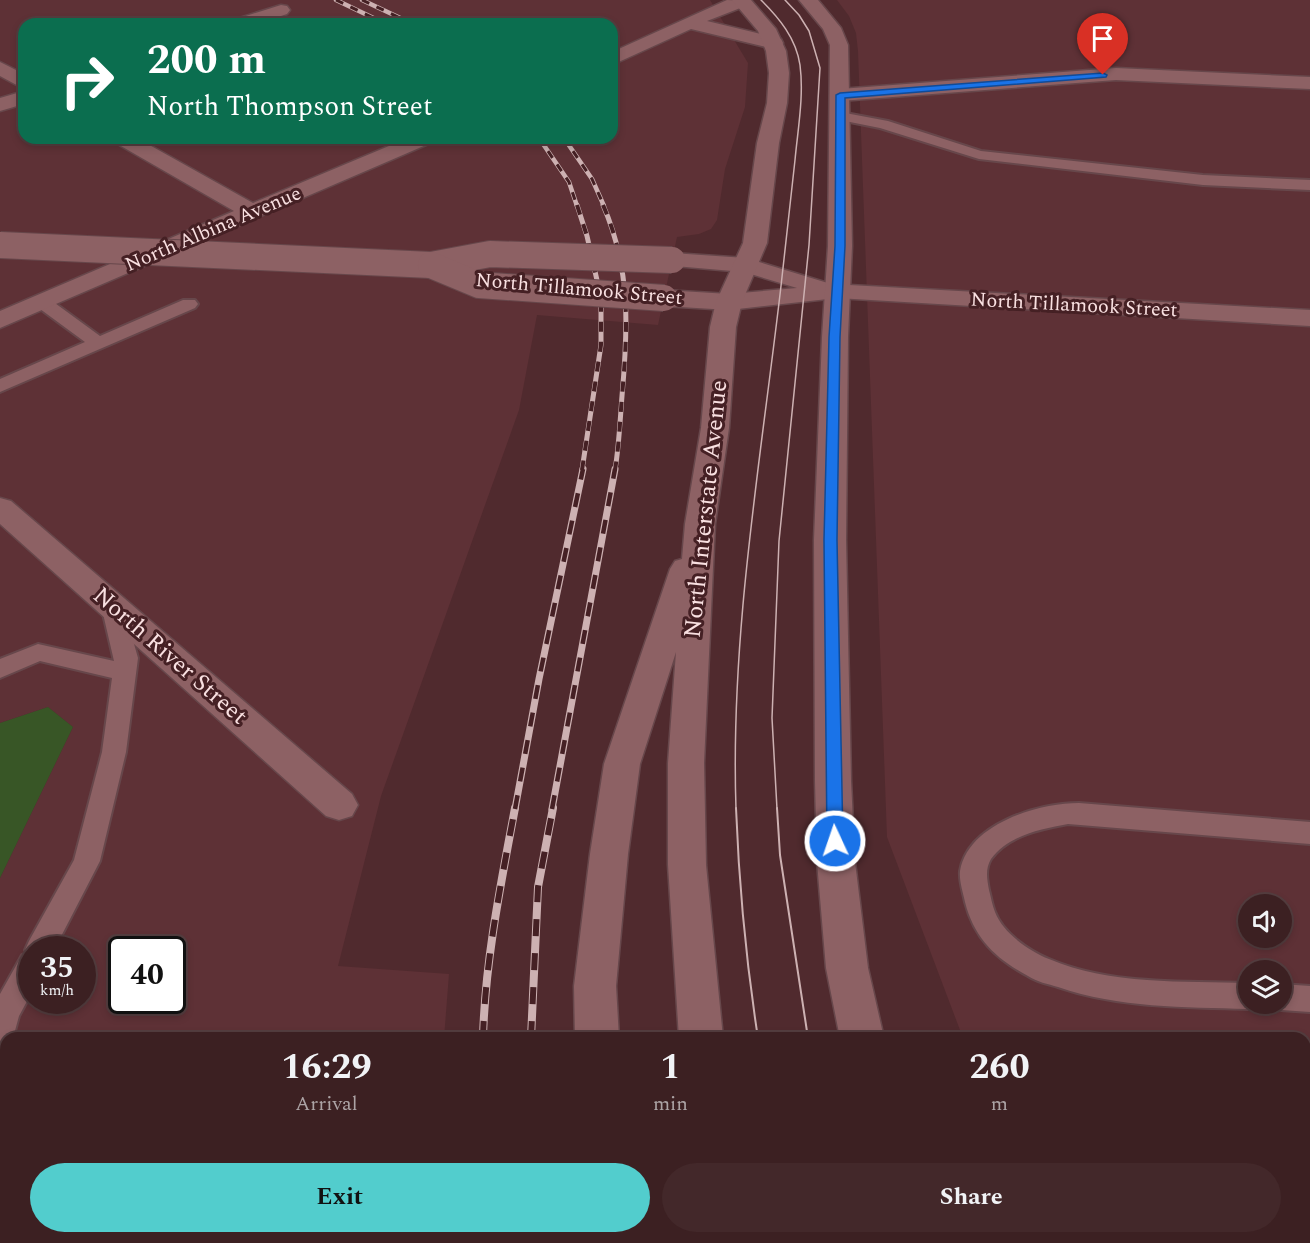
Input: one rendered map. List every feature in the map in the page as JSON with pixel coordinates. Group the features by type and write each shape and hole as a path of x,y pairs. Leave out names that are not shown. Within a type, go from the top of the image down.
{"street":[{"path":"808,0 832,28 839,45 840,246 830,540 833,781 836,862 846,956 861,1032"},
{"path":"618,56 741,1"},
{"name":"North Interstate Avenue","path":"701,1032 687,865 686,764 700,524 714,428 723,327 729,302 755,243 768,143 777,103 779,60 774,43 761,21 741,1"},
{"path":"257,18 281,10"},
{"path":"690,23 774,43"},
{"path":"0,68 18,79"},
{"path":"840,106 1116,74 1310,83"},
{"path":"0,105 18,99"},
{"path":"132,144 252,212"},
{"name":"North Albina Avenue","path":"0,320 412,144"},
{"name":"North Tillamook Street","path":"0,245 431,265 490,254 672,260 746,265 837,291"},
{"name":"North Tillamook Street","path":"431,265 479,285 729,302 837,291 1310,318"},
{"name":"North River Street","path":"0,508 339,805"},
{"path":"597,1032 595,986 609,854 622,764 700,524"}],"lane":[{"path":"840,106 883,124 979,155 1203,180 1310,185"},
{"path":"42,302 99,344"},
{"path":"0,386 189,304"},
{"path":"47,936 87,861 114,752 126,658 112,605"},
{"path":"0,669 38,652 124,672"},
{"path":"1238,996 1128,990 1063,978 1031,967 1005,948 985,924 974,898 973,873 982,852 999,835 1021,825 1076,813 1310,833"},
{"path":"0,1032 5,1013 18,989"},
{"path":"1292,998 1310,999"}],"shaded area":[{"path":"0,0 710,0 748,63 745,107 725,169 717,220 711,229 699,234 677,237 658,325 537,315 519,410 381,796 338,966 449,974 444,1032 0,1032 0,878 73,727 48,707 0,723"},
{"path":"837,0 1310,0 1310,1032 961,1032 887,837 856,33 849,16"}],"green space":[{"path":"48,707 73,727 0,878 0,723"}],"tram line":[{"path":"736,809 735,743 742,612 801,100 800,65 795,46 780,21 761,0"},
{"path":"777,809 772,718 779,541 809,245 820,68 809,31 799,15 785,0"},
{"path":"736,808 744,923 757,1032"},
{"path":"777,808 780,855 807,1032"}],"railway":[{"path":"336,0 374,18"},
{"path":"362,0 400,18"},
{"path":"543,144 569,182 577,206"},
{"path":"568,144 592,179 604,206"},
{"path":"577,205 587,236 601,298 601,345 582,470"},
{"path":"603,205 619,252 625,299 626,346 615,470"},
{"path":"515,809 539,679 583,469"},
{"path":"552,809 615,469"},
{"path":"483,1032 490,951 515,808"},
{"path":"531,1032 538,887 553,808"}],"route":[{"path":"835,841 830,540 835,337 840,246 840,95 1103,75"}]}
